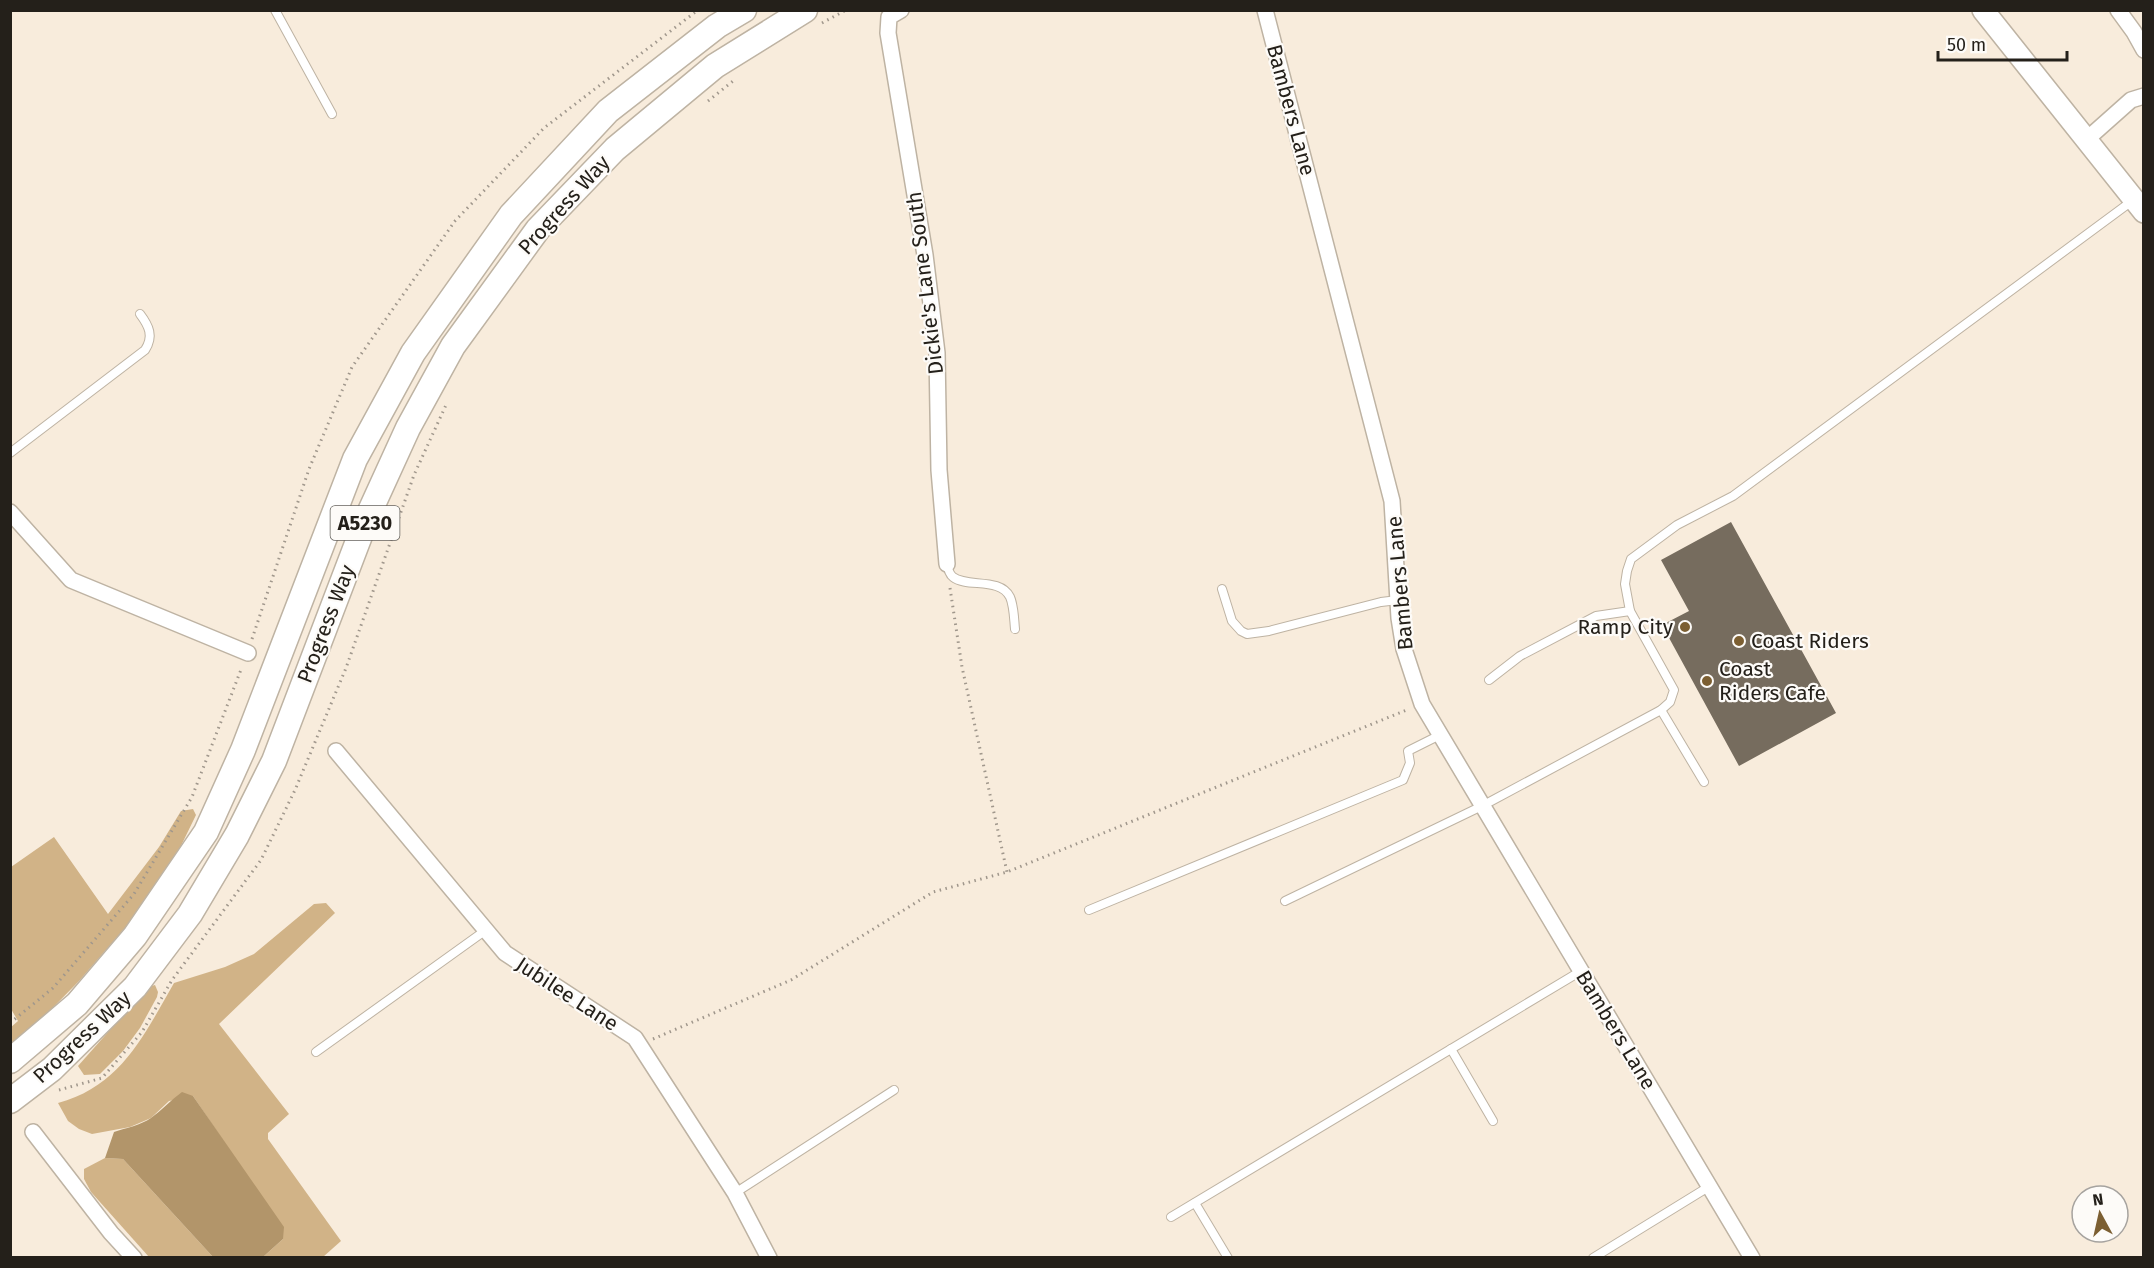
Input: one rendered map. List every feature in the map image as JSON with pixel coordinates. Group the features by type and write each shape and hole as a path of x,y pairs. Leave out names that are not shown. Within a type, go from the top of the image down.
{"main road":[{"name":"Progress Way","path":"10,1061 77,1004 135,936 207,832 243,750 355,459 413,353 511,215 608,111 717,26 744,10"},
{"name":"Progress Way","path":"10,1101 52,1069 135,987 190,914 237,835 274,761 366,520 408,428 453,346 538,229 615,148 715,66 812,18"}],"street":[{"name":"Dickie's Lane South","path":"901,10 889,17 888,33 925,255 937,353 939,470 946,564"},
{"name":"Bambers Lane","path":"1264,10 1392,501 1398,600 1404,649 1422,704 1752,1257"},
{"path":"1983,10 2139,206"},
{"path":"2118,10 2144,50"},
{"path":"2086,140 2131,100 2144,96"},
{"path":"10,512 71,580 248,652"},
{"name":"Jubilee Lane","path":"336,751 505,953 635,1038 735,1193 769,1257"},
{"path":"33,1132 111,1233 134,1257"}],"lane":[{"path":"275,10 332,114"},
{"path":"1285,901 1482,806 1661,711 1670,702 1674,690 1630,611 1625,584 1631,559 1677,525 1733,496 2139,206"},
{"path":"10,453 145,350 151,337 149,327 140,314"},
{"path":"946,564 950,574 956,579 987,584 1007,592 1011,599 1015,629"},
{"path":"1222,589 1232,621 1247,634 1269,631 1381,602 1398,600"},
{"path":"1489,680 1520,656 1596,616 1630,611"},
{"path":"1661,711 1704,782"},
{"path":"1089,910 1403,780 1410,763 1408,751 1440,735"},
{"path":"316,1052 486,930"},
{"path":"1171,1217 1581,971"},
{"path":"1451,1049 1493,1121"},
{"path":"735,1193 894,1090"},
{"path":"1593,1257 1710,1186"},
{"path":"1195,1203 1228,1257"}],"path":[{"path":"812,18 846,10"},
{"path":"701,106 738,76"},
{"path":"53,1092 102,1078 142,1032 172,980 261,860 296,789 346,668 414,475 447,402"},
{"path":"946,564 962,668 1007,872"},
{"path":"639,1045 791,980 933,892 1007,872 1422,704"}],"shaded area":[{"path":"193,809 196,815 177,854 132,920 79,981 30,1031 11,1046 10,1028 18,1021 11,1009 11,867 54,837 108,914 159,847 181,811"},
{"path":"326,903 335,913 219,1024 289,1114 268,1133 268,1139 341,1241 323,1257 263,1257 283,1239 235,1158 193,1096 169,1101 151,1118 130,1127 92,1134 68,1121 58,1103 80,1095 114,1071 141,1039 174,983 225,967 254,954 314,904"},
{"path":"155,985 158,992 157,997 140,1028 123,1051 100,1074 84,1075 78,1066 148,987"},
{"path":"182,1092 193,1096 284,1227 283,1239 263,1257 213,1257 123,1159 105,1158 114,1132 147,1120"},
{"path":"105,1158 123,1159 213,1257 149,1257 91,1192 84,1179 84,1169"}],"building":[{"path":"1731,522 1836,713 1739,766 1662,625 1689,611 1661,560"}],"place":[{"name":"Ramp City","path":"1685,627"},
{"name":"Coast Riders","path":"1739,641"},
{"name":"Coast Riders Cafe","path":"1707,681"}]}
